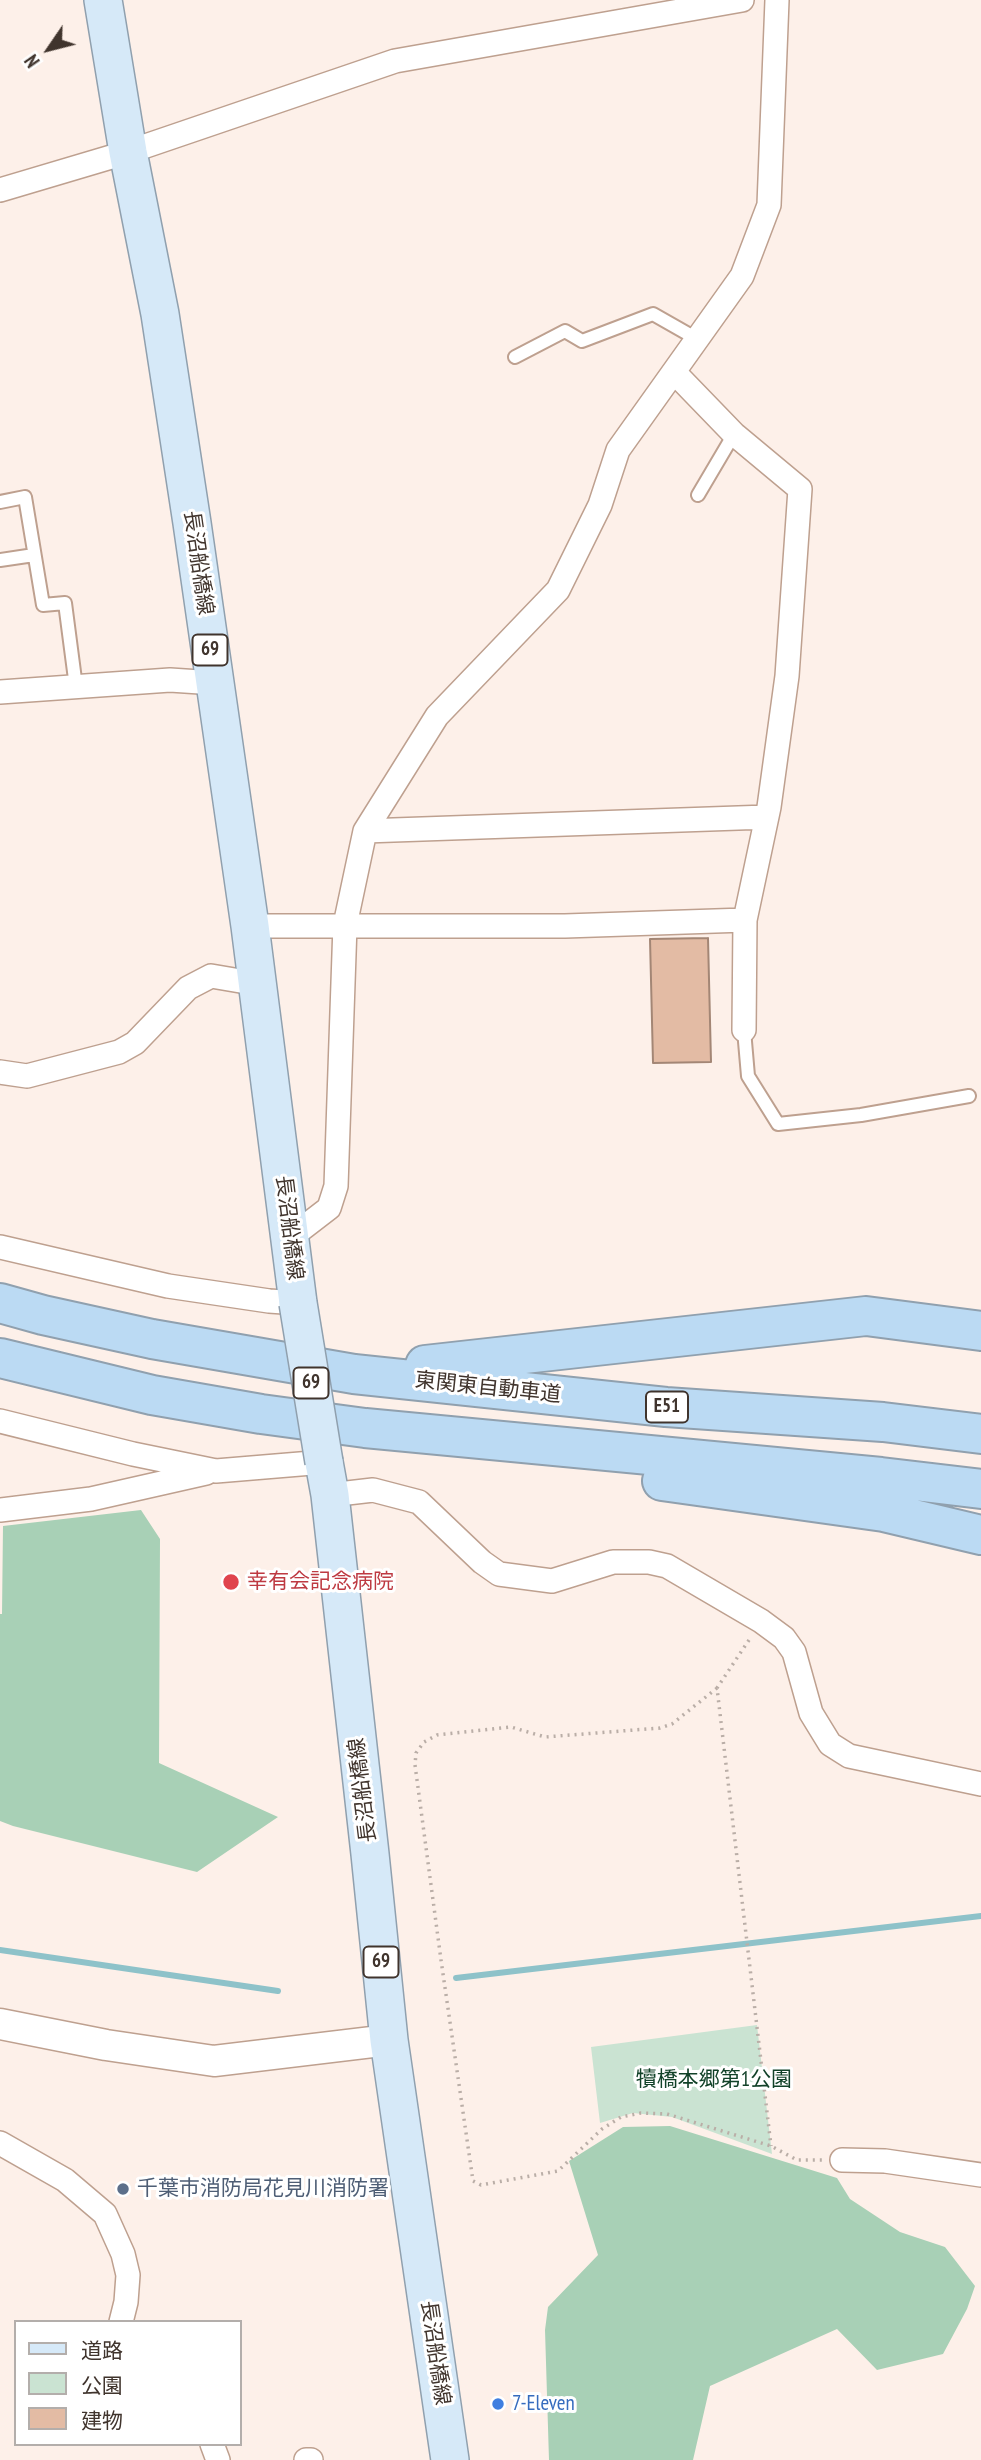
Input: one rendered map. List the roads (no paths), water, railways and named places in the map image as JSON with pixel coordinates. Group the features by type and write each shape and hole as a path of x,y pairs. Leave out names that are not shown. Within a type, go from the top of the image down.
{"highway":[{"name":"東関東自動車道","path":"0,1303 152,1339 354,1374 666,1407 883,1422 981,1434"},
{"path":"354,1374 866,1316 981,1331"},
{"path":"0,1358 152,1395 365,1428 981,1489"},
{"path":"365,1428 460,1452 884,1512 981,1535"}],"main road":[{"name":"長沼船橋線","path":"103,0 128,152 160,314 250,926 298,1303 327,1479 389,2040 450,2460"}],"street":[{"path":"0,190 128,152 395,61 742,0"},
{"path":"290,1238 329,1208 336,1186 345,925 365,831 437,716 558,590 600,505 618,450 742,276 769,205 778,29 777,0"},
{"path":"674,372 734,434 800,489 787,676 767,817 745,920 744,1030"},
{"path":"0,692 170,680 215,683"},
{"path":"365,831 767,817"},
{"path":"250,926 565,926 745,920"},
{"path":"0,1072 27,1076 119,1052 135,1043 188,988 211,975 258,984"},
{"path":"0,1247 168,1286 298,1303"},
{"path":"0,1421 133,1454 216,1471 327,1479 419,1502 482,1562 499,1574 552,1581 613,1562 649,1562 667,1566 761,1621 784,1638 794,1652 811,1713 830,1744 849,1756 981,1784"},
{"path":"0,1510 91,1499 216,1471"},
{"path":"0,2024 106,2045 214,2061 389,2040"},
{"path":"0,2143 65,2180 105,2214 123,2255 128,2275 122,2320"},
{"path":"842,2160 885,2161 981,2175"},
{"path":"306,2460 311,2460"}],"lane":[{"path":"515,357 565,331 582,341 653,314 697,339"},
{"path":"698,495 734,434"},
{"path":"0,502 24,497 43,605 65,603 76,687"},
{"path":"0,560 34,555"},
{"path":"744,1030 748,1076 778,1124 861,1115 970,1096"}],"waterway":[{"path":"456,1978 981,1916"},
{"path":"0,1950 278,1991"}],"place":[{"name":"幸有会記念病院","path":"231,1582"},
{"name":"千葉市消防局花見川消防署","path":"123,2189"},
{"name":"7-Eleven","path":"498,2404"}],"park label":[{"name":"犢橋本郷第1公園","path":"714,2080"}]}
